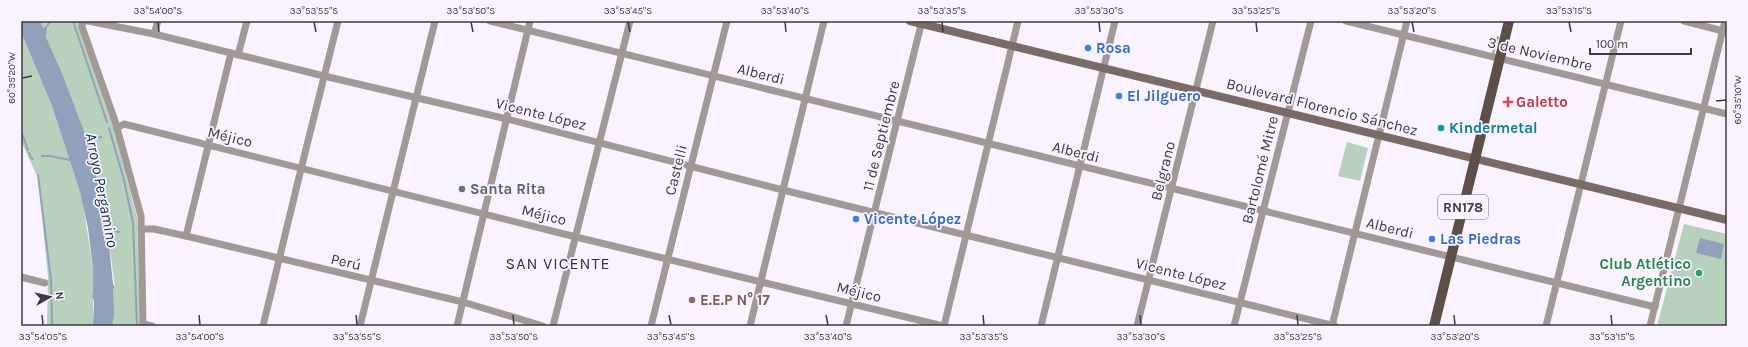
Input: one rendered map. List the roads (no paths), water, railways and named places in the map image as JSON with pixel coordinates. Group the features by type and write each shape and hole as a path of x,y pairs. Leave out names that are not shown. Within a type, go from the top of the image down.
{"main road":[{"name":"Boulevard Florencio Sánchez","path":"910,21 922,22 1012,46 1288,114 1727,220"},
{"name":"RN178","path":"1434,326 1474,158 1509,21"}],"street":[{"path":"154,34 158,21"},
{"path":"186,236 209,145 235,54 247,21"},
{"path":"263,326 338,21"},
{"path":"360,326 435,21"},
{"name":"Alberdi","path":"490,21 1655,307"},
{"path":"457,326 530,21"},
{"path":"553,326 630,21"},
{"name":"Castelli","path":"651,326 712,75 727,21"},
{"path":"750,326 824,21"},
{"path":"943,326 989,144 1018,21"},
{"path":"1040,326 1058,258 1115,21"},
{"name":"Belgrano","path":"1137,326 1213,21"},
{"name":"Bartolomé Mitre","path":"1234,326 1311,21"},
{"name":"3 de Noviembre","path":"1346,21 1727,114"},
{"path":"1333,326 1354,233 1407,21"},
{"path":"1546,326 1621,21"},
{"path":"1684,21 1725,32"},
{"path":"1650,326 1678,208 1725,32 1725,21"},
{"path":"85,22 117,128 141,216 143,325 152,326"},
{"name":"Vicente López","path":"85,22 154,34 507,119 783,190 1333,326"},
{"name":"11 de Septiembre","path":"846,326 922,22"},
{"name":"Méjico","path":"117,128 124,124 576,237 943,326"},
{"name":"Perú","path":"141,229 154,229 186,236 463,302 543,326"},
{"path":"21,277 45,283"}],"water":[{"path":"21,21 40,21 43,28 47,26 46,37 62,73 87,139 93,139 88,144 103,202 107,230 116,230 116,232 108,236 113,284 115,287 113,289 114,315 112,326 93,326 93,268 88,228 80,192 52,106 21,32"},
{"path":"1700,238 1724,244 1721,259 1696,253"}],"waterway":[{"path":"47,26 51,21"},
{"path":"73,21 107,122"},
{"path":"1493,53 1498,37"},
{"path":"109,128 124,180 133,223 137,326"},
{"path":"21,131 28,150"},
{"name":"Arroyo Pergamino","path":"93,139 101,137"},
{"path":"29,153 33,159"},
{"path":"42,156 70,160"},
{"path":"38,175 51,280 52,326"}],"place":[{"name":"Rosa","path":"1088,48"},
{"name":"El Jilguero","path":"1119,96"},
{"name":"Galetto","path":"1508,102"},
{"name":"Kindermetal","path":"1441,128"},
{"name":"Santa Rita","path":"462,189"},
{"name":"Vicente López","path":"856,219"},
{"name":"Las Piedras","path":"1432,239"},
{"name":"Club Atlético Argentino","path":"1699,273"},
{"name":"E.E.P N° 17","path":"692,300"}],"district":[{"name":"SAN VICENTE","path":"558,263"}]}
